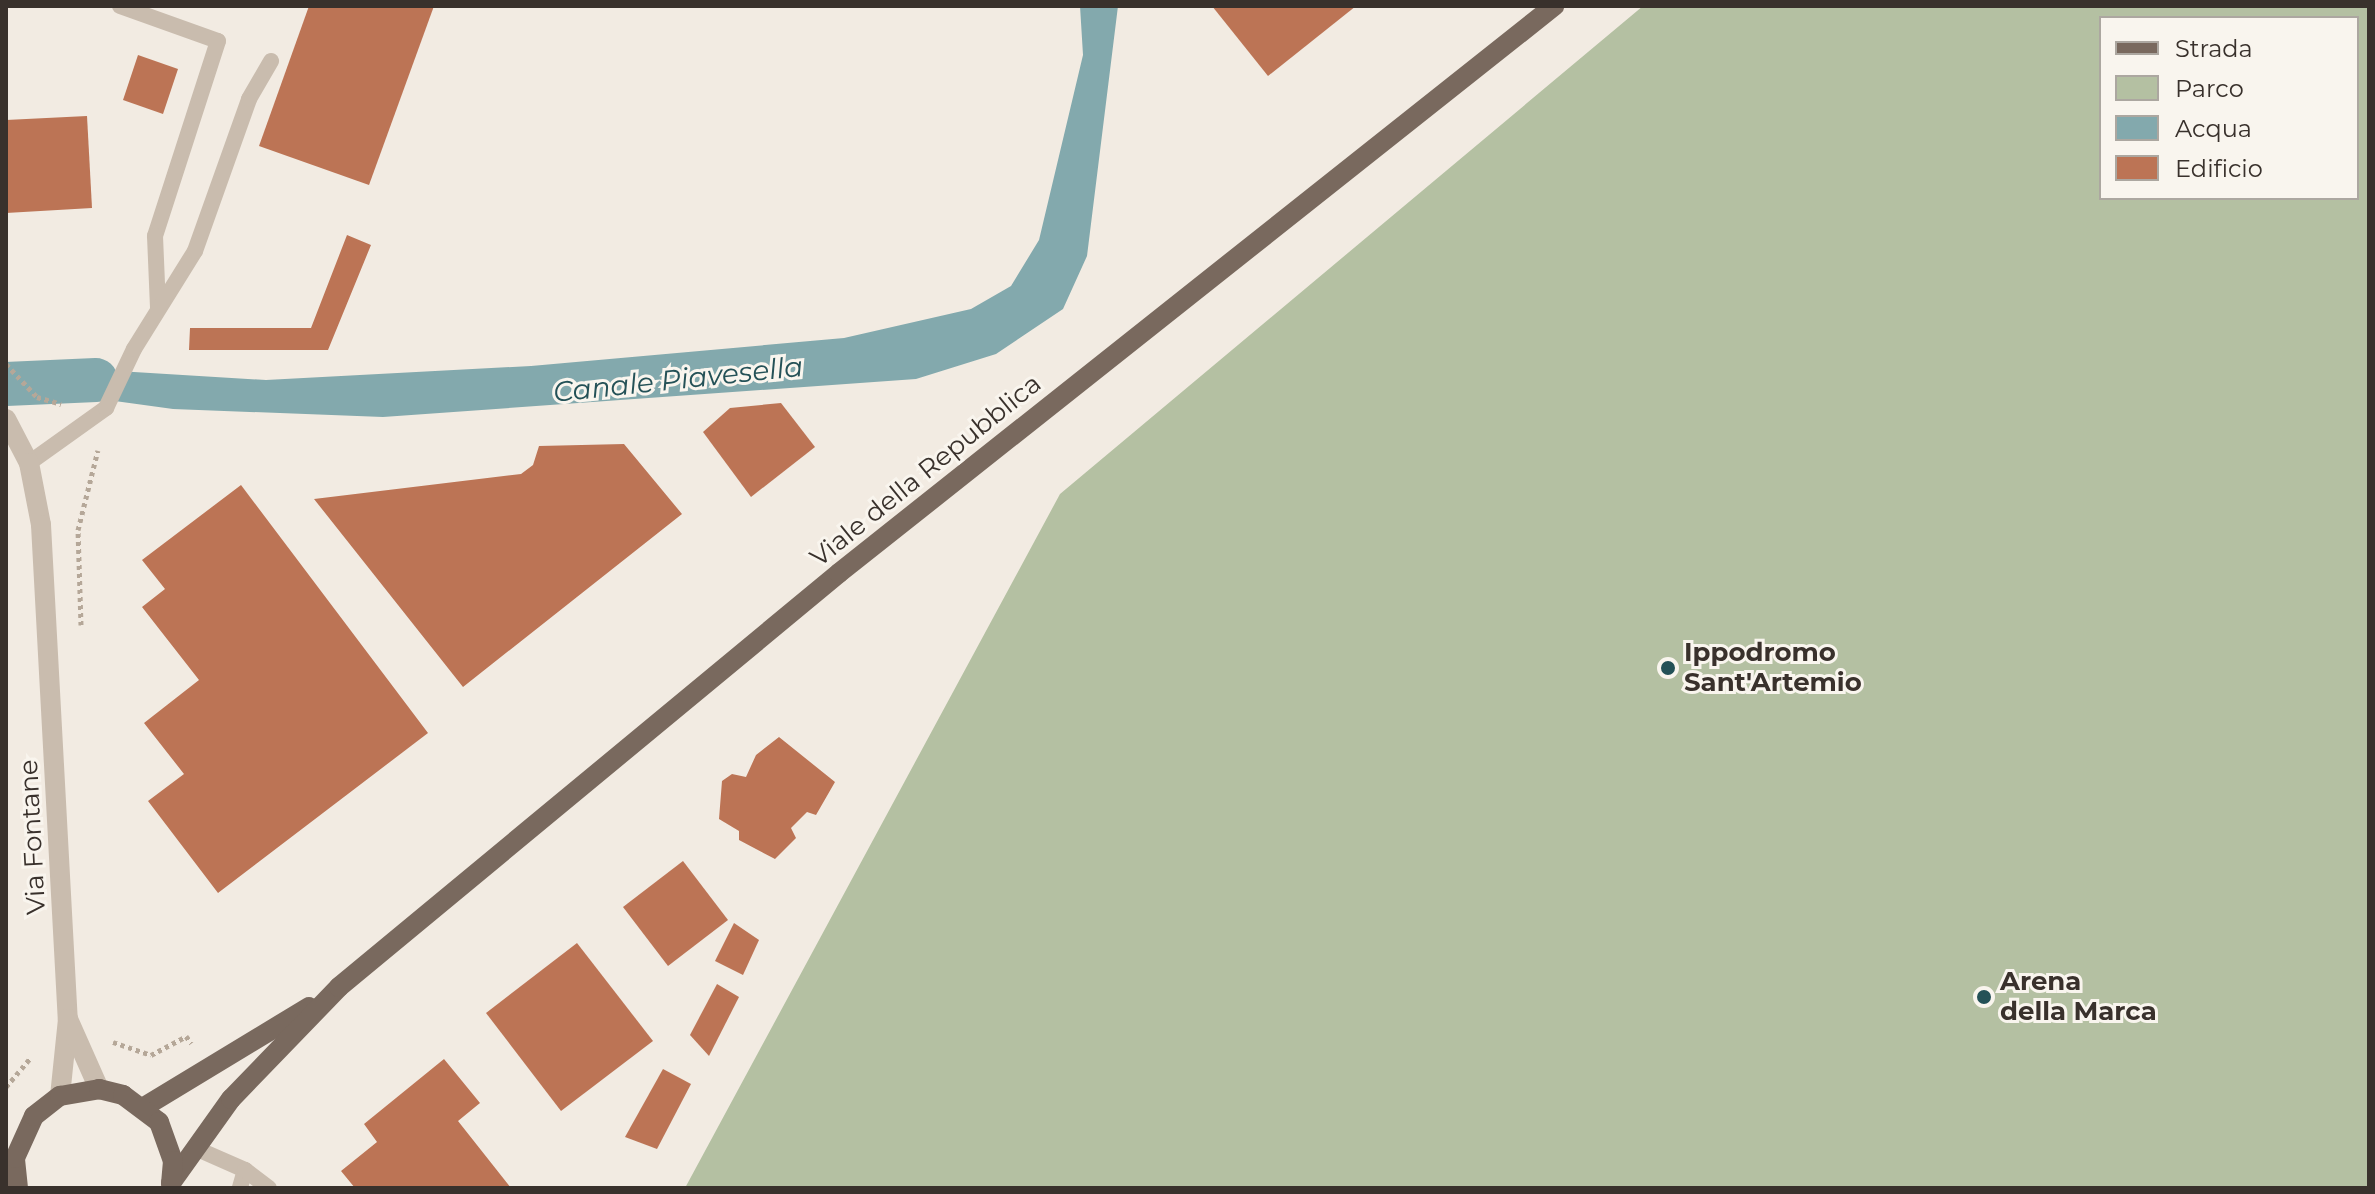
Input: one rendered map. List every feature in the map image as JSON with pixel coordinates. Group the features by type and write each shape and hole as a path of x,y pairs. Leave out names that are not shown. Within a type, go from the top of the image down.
{"main road":[{"name":"Viale della Repubblica","path":"170,1185 231,1099 339,987 839,573 1554,6"},
{"name":"Viale della Repubblica","path":"170,1185 168,1141 144,1107 339,987"},
{"path":"15,1186 21,1136 34,1116 60,1096 99,1089 144,1107"}],"street":[{"name":"Via Fontane","path":"7,420 29,463 41,525 68,1019 60,1096"},
{"name":"Via Fontane","path":"68,1019 99,1089"}],"lane":[{"path":"120,6 218,41 155,236 158,311"},
{"path":"29,463 85,427 106,408 134,349 195,251 249,99 271,61"},
{"path":"195,1148 245,1170 269,1188"},
{"path":"240,1188 245,1170"}],"path":[{"path":"6,364 37,397 74,408 98,451 78,530 82,636"},
{"path":"105,1029 126,1050 151,1055 186,1036 194,1047"},
{"path":"6,1087 37,1046"}],"green space":[{"name":"Ippodromo Sant'Artemio","path":"1643,6 2369,6 2369,1188 685,1188 1060,494"}],"water":[{"path":"1080,6 1118,6 1087,256 1063,309 996,354 916,379 383,417 173,409 42,391 20,365 266,380 531,366 844,338 971,309 1011,286 1039,240 1083,55"}],"building":[{"path":"309,6 434,6 369,185 259,146"},
{"path":"1212,6 1356,6 1268,76"},
{"path":"138,55 178,69 163,114 123,100"},
{"path":"87,116 92,208 6,213 6,120"},
{"path":"347,235 371,245 328,350 189,350 190,328 311,328"},
{"path":"781,403 815,447 751,497 703,432 730,408"},
{"path":"624,444 682,514 463,687 314,499 521,474 533,465 539,446"},
{"path":"241,485 428,733 218,893 148,801 184,774 144,723 199,680 142,607 165,589 142,560"},
{"path":"779,737 835,782 816,815 807,812 791,828 796,838 775,859 739,840 739,831 719,819 722,781 732,774 746,777 756,755"},
{"path":"683,861 728,920 668,966 623,907"},
{"path":"734,923 759,940 743,975 715,961"},
{"path":"577,943 653,1041 561,1111 486,1013"},
{"path":"717,984 739,997 709,1056 690,1035"},
{"path":"444,1059 480,1103 458,1121 511,1188 355,1188 341,1171 377,1142 364,1124"},
{"path":"663,1069 691,1084 657,1149 625,1137"}],"waterway":[{"name":"Canale Piavesella","path":"6,384 96,380"}],"place":[{"name":"Ippodromo Sant'Artemio","path":"1668,668"},
{"name":"Arena della Marca","path":"1984,997"}]}
